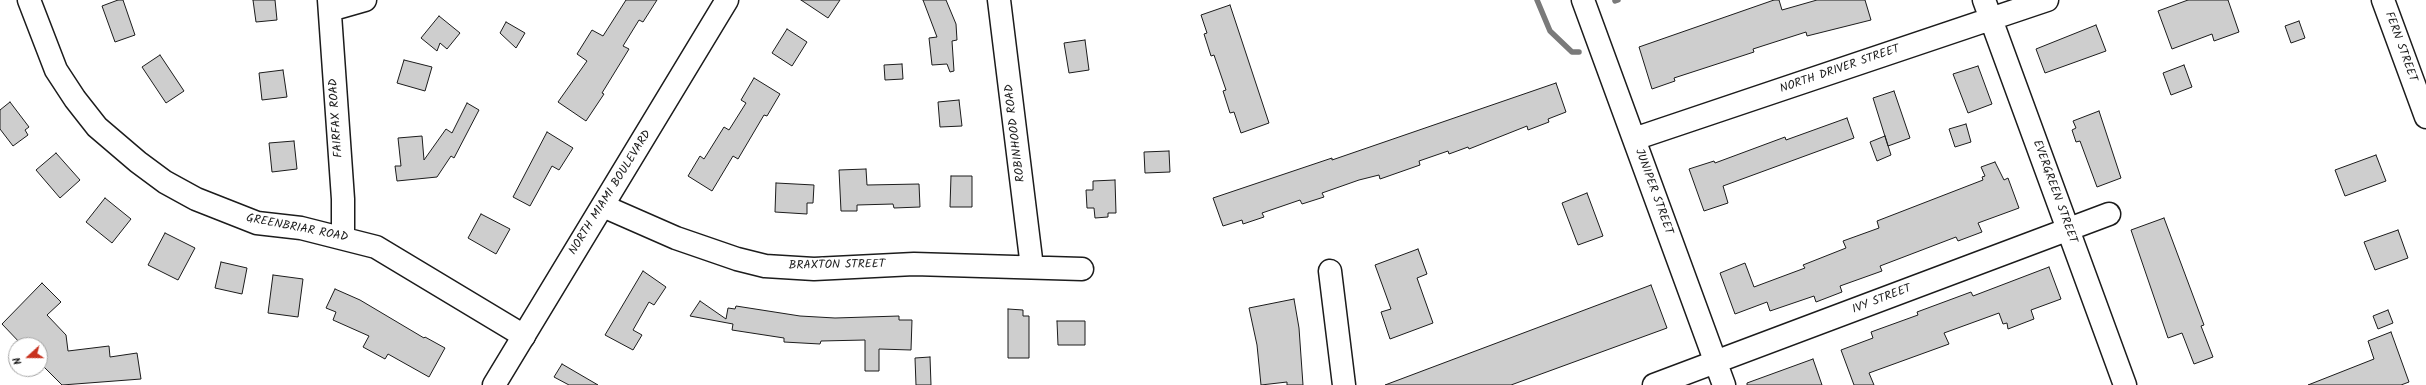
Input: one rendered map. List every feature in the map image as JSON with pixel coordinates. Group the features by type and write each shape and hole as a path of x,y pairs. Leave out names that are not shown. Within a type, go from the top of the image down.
{"street":[{"name":"GREENBRIAR ROAD","path":"29,0 56,70 75,99 97,127 138,162 165,182 196,199 230,214 257,223 301,228 343,237 376,247 524,336"},
{"path":"329,5 365,0"},
{"name":"NORTH MIAMI BOULEVARD","path":"494,385 727,0"},
{"name":"ROBINHOOD ROAD","path":"999,0 1032,267"},
{"name":"JUNIPER STREET","path":"1583,0 1724,385"},
{"name":"NORTH DRIVER STREET","path":"1634,139 1987,10 2047,0"},
{"name":"FERN STREET","path":"2383,0 2426,117"},
{"name":"FAIRFAX ROAD","path":"329,5 343,199 343,237"},
{"name":"EVERGREEN STREET","path":"1987,10 2125,385"},
{"name":"BRAXTON STREET","path":"603,206 676,238 737,259 765,266 814,269 914,264 1082,269"},
{"name":"IVY STREET","path":"1654,385 2109,214"},
{"path":"1330,271 1344,385"}],"building":[{"path":"118,0 123,0 135,35 115,42 102,6"},
{"path":"253,0 275,0 277,20 256,22"},
{"path":"626,0 657,0 643,22 639,20 623,46 629,49 602,93 604,94 586,121 558,102 587,61 577,54 592,30 603,36"},
{"path":"801,0 840,0 828,18"},
{"path":"923,0 946,0 956,24 957,40 952,41 954,71 950,72 947,64 932,65 929,38 937,37"},
{"path":"1774,0 1779,0 1782,10 1817,0 1865,0 1871,20 1807,36 1806,32 1753,49 1754,52 1674,78 1675,81 1652,89 1639,47"},
{"path":"2188,0 2228,0 2239,32 2214,41 2212,34 2172,49 2158,11"},
{"path":"1230,5 1269,123 1241,133 1234,112 1230,113 1223,91 1226,90 1214,55 1211,56 1204,34 1207,33 1201,15"},
{"path":"439,16 460,33 447,49 440,43 437,51 421,38"},
{"path":"2299,21 2305,38 2291,43 2285,26"},
{"path":"506,22 525,33 516,48 500,33"},
{"path":"2096,25 2106,51 2045,73 2036,49"},
{"path":"787,29 807,42 792,66 772,53"},
{"path":"1085,40 1089,70 1069,73 1064,43"},
{"path":"160,55 184,91 166,103 142,67"},
{"path":"404,60 432,67 425,91 397,83"},
{"path":"902,64 903,79 885,80 884,65"},
{"path":"2184,65 2192,87 2171,95 2163,73"},
{"path":"1978,66 1992,104 1968,113 1953,74"},
{"path":"283,70 287,97 262,100 259,73"},
{"path":"754,78 780,94 767,116 764,115 738,159 733,156 712,191 688,176 700,156 704,159 724,127 729,130 746,103 741,100"},
{"path":"1556,83 1566,112 1548,119 1549,122 1528,130 1527,126 1469,149 1468,147 1449,154 1448,151 1419,161 1420,165 1380,179 1379,175 1359,180 1322,193 1324,197 1302,204 1300,200 1262,213 1264,217 1243,224 1242,220 1223,226 1213,198 1332,158 1332,160"},
{"path":"1894,91 1910,138 1888,146 1873,98"},
{"path":"959,100 962,126 940,127 938,102"},
{"path":"10,102 29,127 25,130 28,135 13,146 0,129 0,110"},
{"path":"467,103 479,110 454,158 451,156 437,177 397,181 395,166 401,166 398,138 422,136 424,160 446,129 452,133"},
{"path":"2099,111 2121,178 2097,187 2080,141 2076,142 2072,130 2076,128 2073,121"},
{"path":"1847,118 1854,138 1723,186 1728,203 1704,211 1689,169 1714,161 1715,163 1785,137 1786,140"},
{"path":"1966,124 1971,142 1955,147 1949,129"},
{"path":"547,132 573,148 559,170 552,166 530,206 513,197"},
{"path":"1885,136 1891,155 1877,161 1870,142"},
{"path":"294,141 297,169 272,172 269,143"},
{"path":"1169,151 1170,172 1145,173 1144,152"},
{"path":"56,153 80,180 60,198 36,170"},
{"path":"2376,155 2386,181 2345,196 2335,170"},
{"path":"1995,162 2004,180 2008,178 2019,208 1978,223 1982,232 1958,241 1956,237 1880,266 1882,271 1840,286 1842,292 1816,302 1814,296 1770,311 1767,302 1735,314 1720,273 1745,263 1754,287 1805,268 1803,265 1846,248 1843,241 1879,228 1877,221 1983,180 1982,177 1985,176 1981,167"},
{"path":"866,169 867,185 919,184 920,207 894,208 893,204 857,205 857,211 841,211 839,170"},
{"path":"951,176 972,176 972,207 950,207"},
{"path":"1115,180 1116,213 1108,213 1108,217 1095,218 1094,208 1087,208 1086,190 1093,190 1093,181"},
{"path":"776,183 814,185 813,203 807,203 807,214 775,212"},
{"path":"1587,193 1603,236 1578,245 1562,203"},
{"path":"105,198 131,219 112,243 86,222"},
{"path":"481,214 510,229 496,254 468,238"},
{"path":"2164,218 2204,325 2201,326 2213,357 2194,364 2182,333 2168,338 2131,230"},
{"path":"2398,230 2408,258 2375,270 2364,242"},
{"path":"165,233 195,248 178,280 148,265"},
{"path":"1418,249 1427,274 1417,278 1433,323 1390,339 1381,312 1391,309 1375,265"},
{"path":"221,262 247,268 242,294 215,288"},
{"path":"2049,267 2061,299 2031,310 2034,319 2008,329 2007,323 2003,324 1999,313 1944,333 1949,344 1869,373 1874,385 1854,385 1841,350 1873,338 1871,332 1918,315 1917,312 1971,292 1973,296"},
{"path":"643,271 666,287 654,305 649,302 633,330 642,335 633,350 605,335"},
{"path":"273,275 303,279 298,317 268,313"},
{"path":"42,283 61,302 47,315 66,335 68,351 109,346 110,357 137,353 141,379 62,385 48,371 48,337 14,337 2,324"},
{"path":"1651,285 1667,328 1511,385 1385,385"},
{"path":"335,289 360,300 424,338 425,337 445,348 429,377 388,354 385,359 363,347 369,336 333,320 336,312 326,308"},
{"path":"1294,299 1299,328 1303,385 1287,385 1287,382 1261,385 1257,345 1249,308"},
{"path":"700,301 726,319 728,308 735,309 736,306 800,316 835,318 899,316 899,320 912,320 911,350 879,349 879,371 865,371 865,340 821,341 820,344 784,342 784,338 732,330 733,324 690,316"},
{"path":"1008,309 1023,310 1023,316 1029,316 1029,358 1008,358"},
{"path":"2388,310 2393,323 2378,329 2373,316"},
{"path":"1057,321 1085,321 1085,345 1058,345"},
{"path":"2391,332 2409,382 2401,385 2308,385 2374,359 2368,341"},
{"path":"930,357 931,385 916,385 915,358"},
{"path":"1813,359 1822,385 1747,385 1747,383"},
{"path":"562,364 598,385 569,385 554,377"}],"waterway":[{"path":"1537,0 1550,31 1572,52 1579,52"}]}
